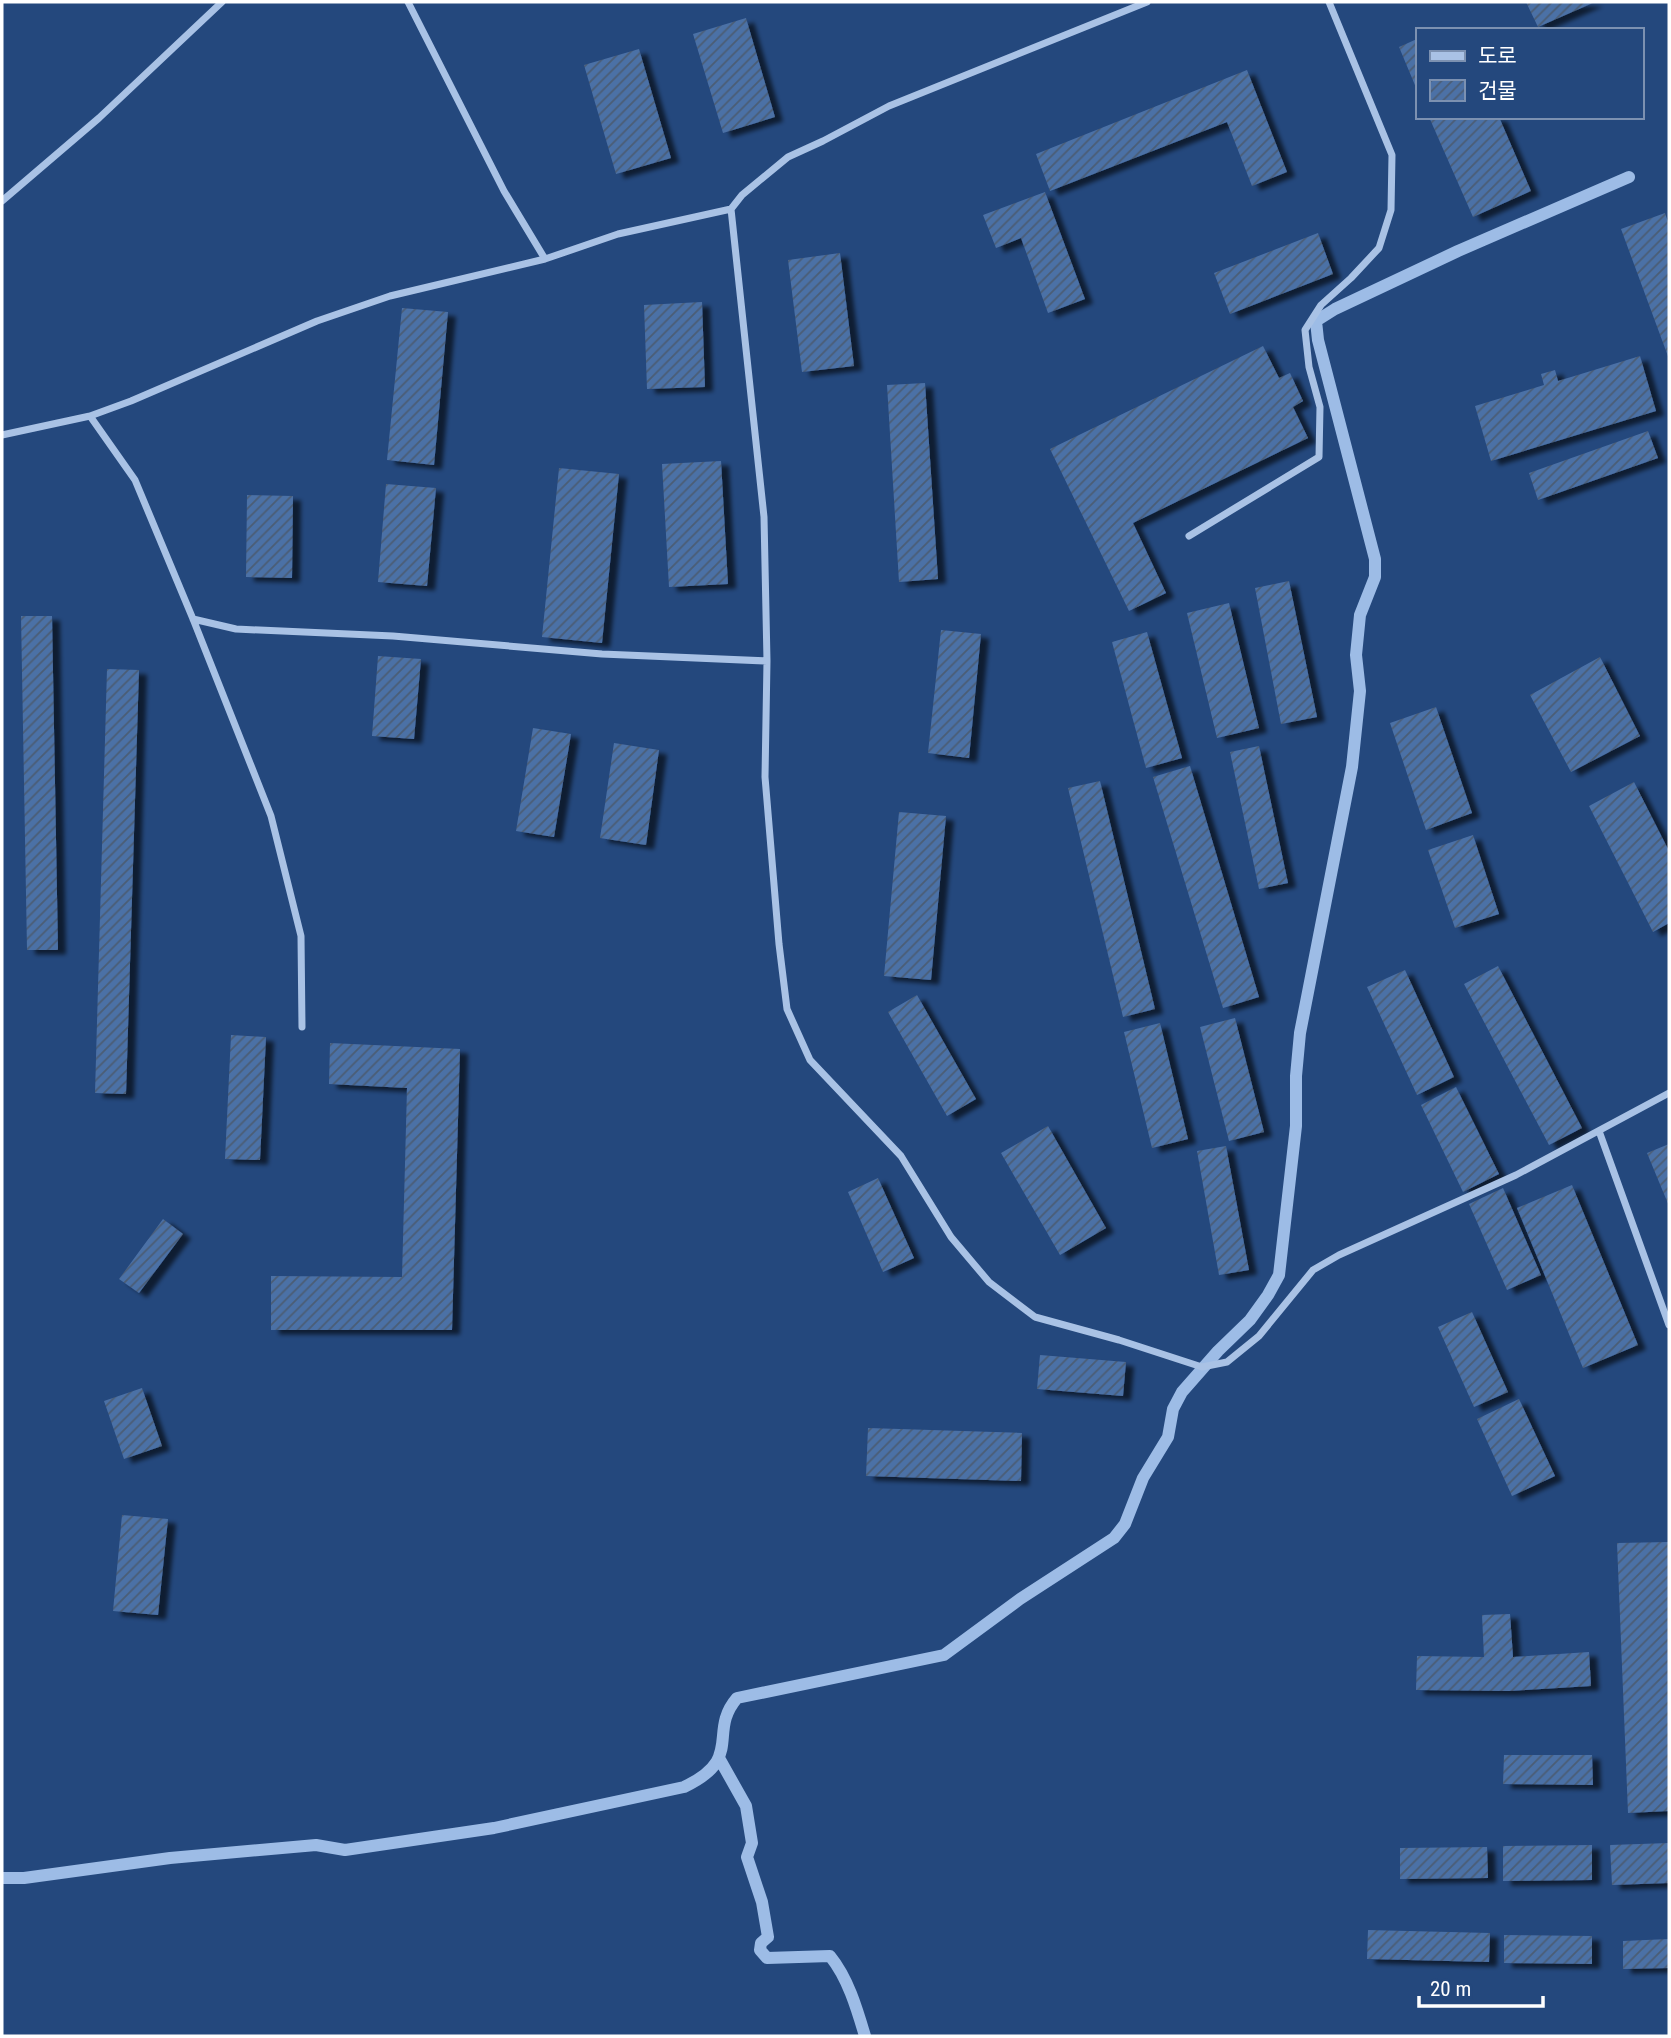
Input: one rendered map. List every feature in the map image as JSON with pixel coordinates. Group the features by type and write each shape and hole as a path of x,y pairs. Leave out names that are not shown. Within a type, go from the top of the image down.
{"street":[{"path":"2,201 99,118 222,2"},
{"path":"408,2 504,191 545,258"},
{"path":"2,435 90,416 204,372 317,321 390,296 545,258 618,234 731,208 742,195 788,157 889,106 1147,2"},
{"path":"1189,536 1320,457 1320,407 1309,367 1305,330 1321,305 1379,248 1391,210 1392,155 1329,2"},
{"path":"731,208 764,517 767,661 765,777 787,1009 810,1060 901,1156 951,1237 989,1282 1035,1317 1202,1367 1227,1363 1259,1336 1313,1270 1339,1255 1516,1175 1669,1093"},
{"path":"90,416 135,480 271,816 301,936 302,1027"},
{"path":"193,619 236,629 393,636 602,654 767,661"},
{"path":"1598,1131 1669,1325"}],"building":[{"path":"1526,2 1595,2 1538,27"},
{"path":"746,18 775,117 723,133 693,34"},
{"path":"1416,39 1416,88 1399,47"},
{"path":"639,49 671,158 616,174 584,65"},
{"path":"1247,70 1287,172 1252,186 1227,122 1050,191 1036,154"},
{"path":"1430,119 1500,119 1531,191 1473,217"},
{"path":"1045,192 1085,299 1048,313 1021,238 996,248 983,215"},
{"path":"1665,213 1669,225 1669,359 1621,229"},
{"path":"1318,233 1333,274 1230,314 1214,273"},
{"path":"840,253 854,366 802,372 788,260"},
{"path":"702,302 705,387 647,389 644,305"},
{"path":"402,308 448,312 434,465 387,460"},
{"path":"1263,346 1279,378 1290,373 1303,401 1293,407 1308,438 1133,523 1166,593 1129,611 1050,449"},
{"path":"1640,356 1656,411 1491,461 1475,406 1544,385 1541,374 1555,370 1558,381"},
{"path":"925,383 938,579 899,582 887,385"},
{"path":"1648,431 1658,458 1538,500 1529,473"},
{"path":"721,461 728,584 669,587 662,464"},
{"path":"559,468 619,474 602,643 542,637"},
{"path":"386,484 436,488 427,586 378,582"},
{"path":"247,495 293,496 292,578 246,577"},
{"path":"1289,581 1317,717 1281,724 1255,588"},
{"path":"1229,603 1259,728 1217,738 1187,613"},
{"path":"21,616 52,616 58,950 27,950"},
{"path":"941,630 981,634 969,758 928,753"},
{"path":"1147,632 1182,758 1146,768 1112,642"},
{"path":"378,656 421,659 414,739 372,736"},
{"path":"1600,657 1640,736 1571,772 1530,695"},
{"path":"107,669 139,670 126,1094 95,1093"},
{"path":"1436,707 1472,813 1426,830 1390,723"},
{"path":"533,728 571,734 554,837 516,831"},
{"path":"614,743 659,750 646,845 600,838"},
{"path":"1259,746 1288,883 1259,889 1230,752"},
{"path":"1190,766 1259,997 1223,1008 1153,777"},
{"path":"1100,781 1155,1009 1123,1017 1068,788"},
{"path":"1634,782 1669,851 1669,923 1653,932 1589,806"},
{"path":"899,812 946,816 931,980 884,976"},
{"path":"1473,835 1499,914 1455,928 1428,850"},
{"path":"1498,966 1582,1128 1549,1145 1464,984"},
{"path":"1405,970 1454,1077 1417,1095 1367,987"},
{"path":"917,995 976,1099 947,1116 888,1012"},
{"path":"1235,1018 1264,1132 1229,1141 1200,1027"},
{"path":"1160,1023 1188,1139 1152,1148 1124,1032"},
{"path":"231,1035 266,1037 260,1160 225,1159"},
{"path":"330,1043 460,1049 452,1330 271,1330 271,1276 402,1277 407,1088 329,1084"},
{"path":"1456,1087 1499,1174 1463,1192 1421,1105"},
{"path":"1048,1126 1106,1228 1060,1255 1001,1153"},
{"path":"1669,1144 1669,1206 1647,1153"},
{"path":"1226,1146 1249,1270 1219,1275 1197,1151"},
{"path":"878,1178 914,1258 883,1272 848,1192"},
{"path":"1572,1185 1638,1345 1583,1368 1517,1208"},
{"path":"1503,1188 1541,1275 1507,1290 1469,1204"},
{"path":"163,1219 183,1234 139,1293 119,1279"},
{"path":"1472,1312 1508,1392 1474,1407 1438,1327"},
{"path":"1040,1355 1126,1362 1123,1396 1037,1389"},
{"path":"142,1388 162,1446 124,1459 104,1401"},
{"path":"1519,1399 1555,1476 1512,1496 1477,1419"},
{"path":"868,1428 1022,1433 1021,1481 866,1476"},
{"path":"122,1515 168,1519 158,1615 113,1611"},
{"path":"1669,1542 1669,1811 1628,1813 1617,1543"},
{"path":"1510,1614 1513,1657 1589,1652 1591,1686 1509,1691 1416,1690 1417,1656 1484,1657 1482,1615"},
{"path":"1504,1755 1592,1755 1593,1785 1503,1784"},
{"path":"1669,1843 1669,1883 1612,1885 1610,1845"},
{"path":"1592,1845 1592,1880 1503,1881 1503,1846"},
{"path":"1487,1847 1488,1878 1400,1879 1400,1848"},
{"path":"1368,1930 1490,1933 1489,1962 1367,1959"},
{"path":"1504,1935 1592,1936 1592,1964 1504,1963"},
{"path":"1669,1939 1669,1968 1623,1969 1623,1941"}],"waterway":[{"path":"2,1878 24,1878 170,1858 316,1845 345,1850 494,1828 684,1787 714,1766 720,1755 729,1711 737,1698 944,1655 1020,1599 1114,1538 1125,1524 1143,1478 1168,1437 1173,1409 1182,1392 1250,1320 1279,1275 1296,1126 1296,1076 1300,1033 1352,767 1360,691 1356,655 1360,615 1375,577 1375,559 1318,340 1316,321 1335,309 1458,251 1629,177"},
{"path":"719,1758 746,1806 752,1843 747,1857 762,1902 768,1937 761,1943 760,1950 767,1958 830,1956 847,1984 865,2036"}]}
